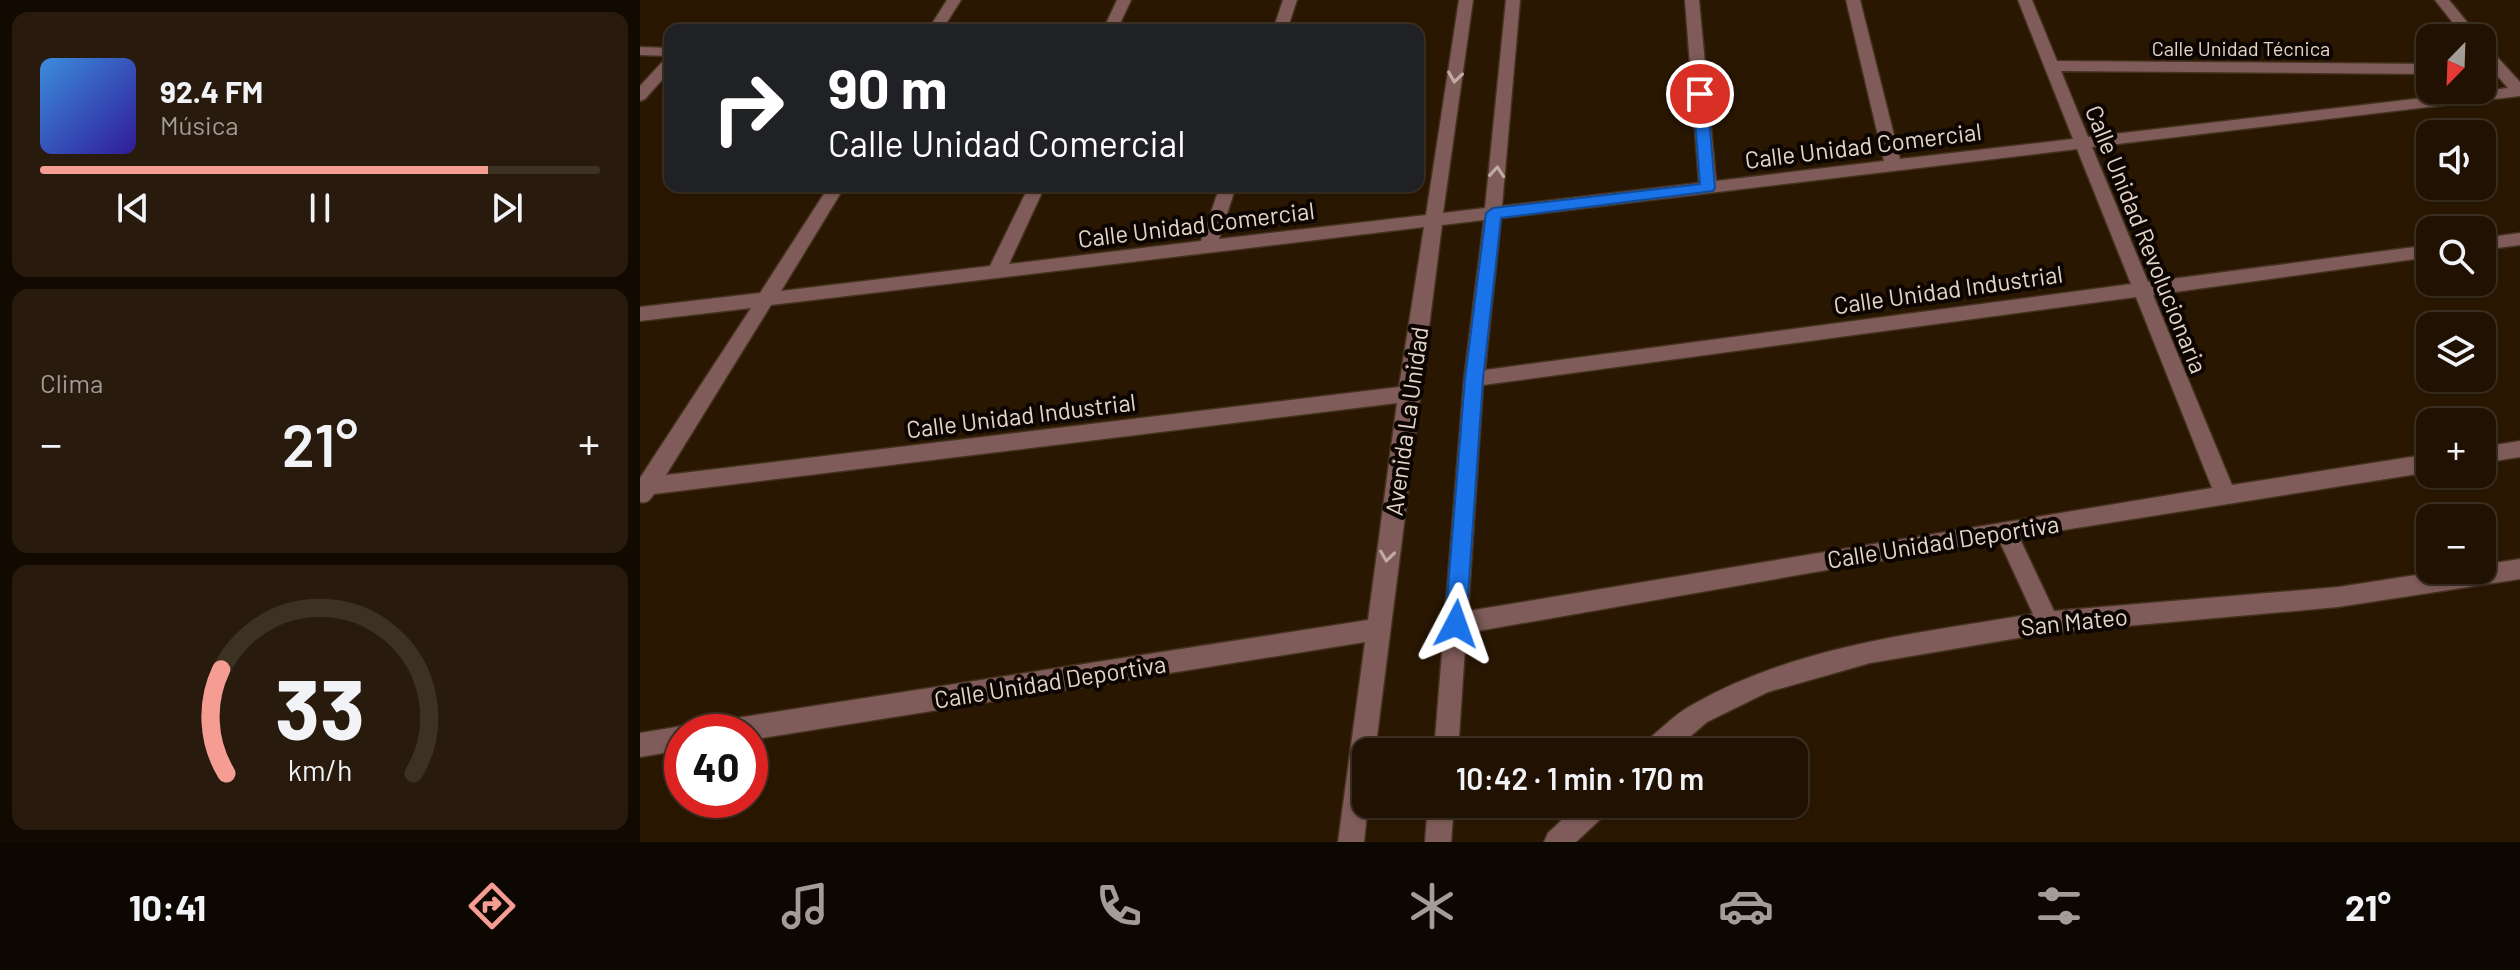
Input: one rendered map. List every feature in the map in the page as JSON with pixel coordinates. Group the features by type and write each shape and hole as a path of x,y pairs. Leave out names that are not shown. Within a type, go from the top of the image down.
{"street":[{"path":"939,24 954,0"},
{"path":"1113,24 1124,0"},
{"path":"1282,24 1290,0"},
{"name":"Avenida La Unidad","path":"1351,842 1408,394 1466,0"},
{"path":"1447,738 1474,379 1513,0"},
{"path":"1692,0 1708,188"},
{"path":"1853,0 1893,166"},
{"name":"Calle Unidad Revolucionaria","path":"2025,0 2225,495"},
{"path":"2442,0 2462,24"},
{"path":"640,51 664,52"},
{"name":"Calle Unidad Técnica","path":"2052,66 2416,69"},
{"path":"640,96 664,69"},
{"path":"2496,73 2520,91"},
{"name":"Calle Unidad Comercial","path":"640,314 2520,91"},
{"path":"642,491 833,192"},
{"path":"996,272 1034,192"},
{"path":"1208,247 1226,192"},
{"path":"2496,242 2520,239"},
{"name":"Calle Unidad Industrial","path":"1474,379 2416,253"},
{"name":"Calle Unidad Industrial","path":"642,491 1408,394"},
{"path":"2496,453 2520,449"},
{"name":"Calle Unidad Deportiva","path":"1456,624 2005,530 2416,465"},
{"path":"2005,530 2048,622"},
{"name":"San Mateo","path":"1670,738 1698,714 1764,682 1870,652 2048,622 2338,597 2520,569"},
{"name":"Calle Unidad Deportiva","path":"768,725 1377,629"},
{"path":"640,745 664,741"},
{"path":"1438,842 1440,818"},
{"path":"1557,842 1583,818"}],"route":[{"path":"1456,624 1474,379 1493,213 1708,188 1700,94"}]}
